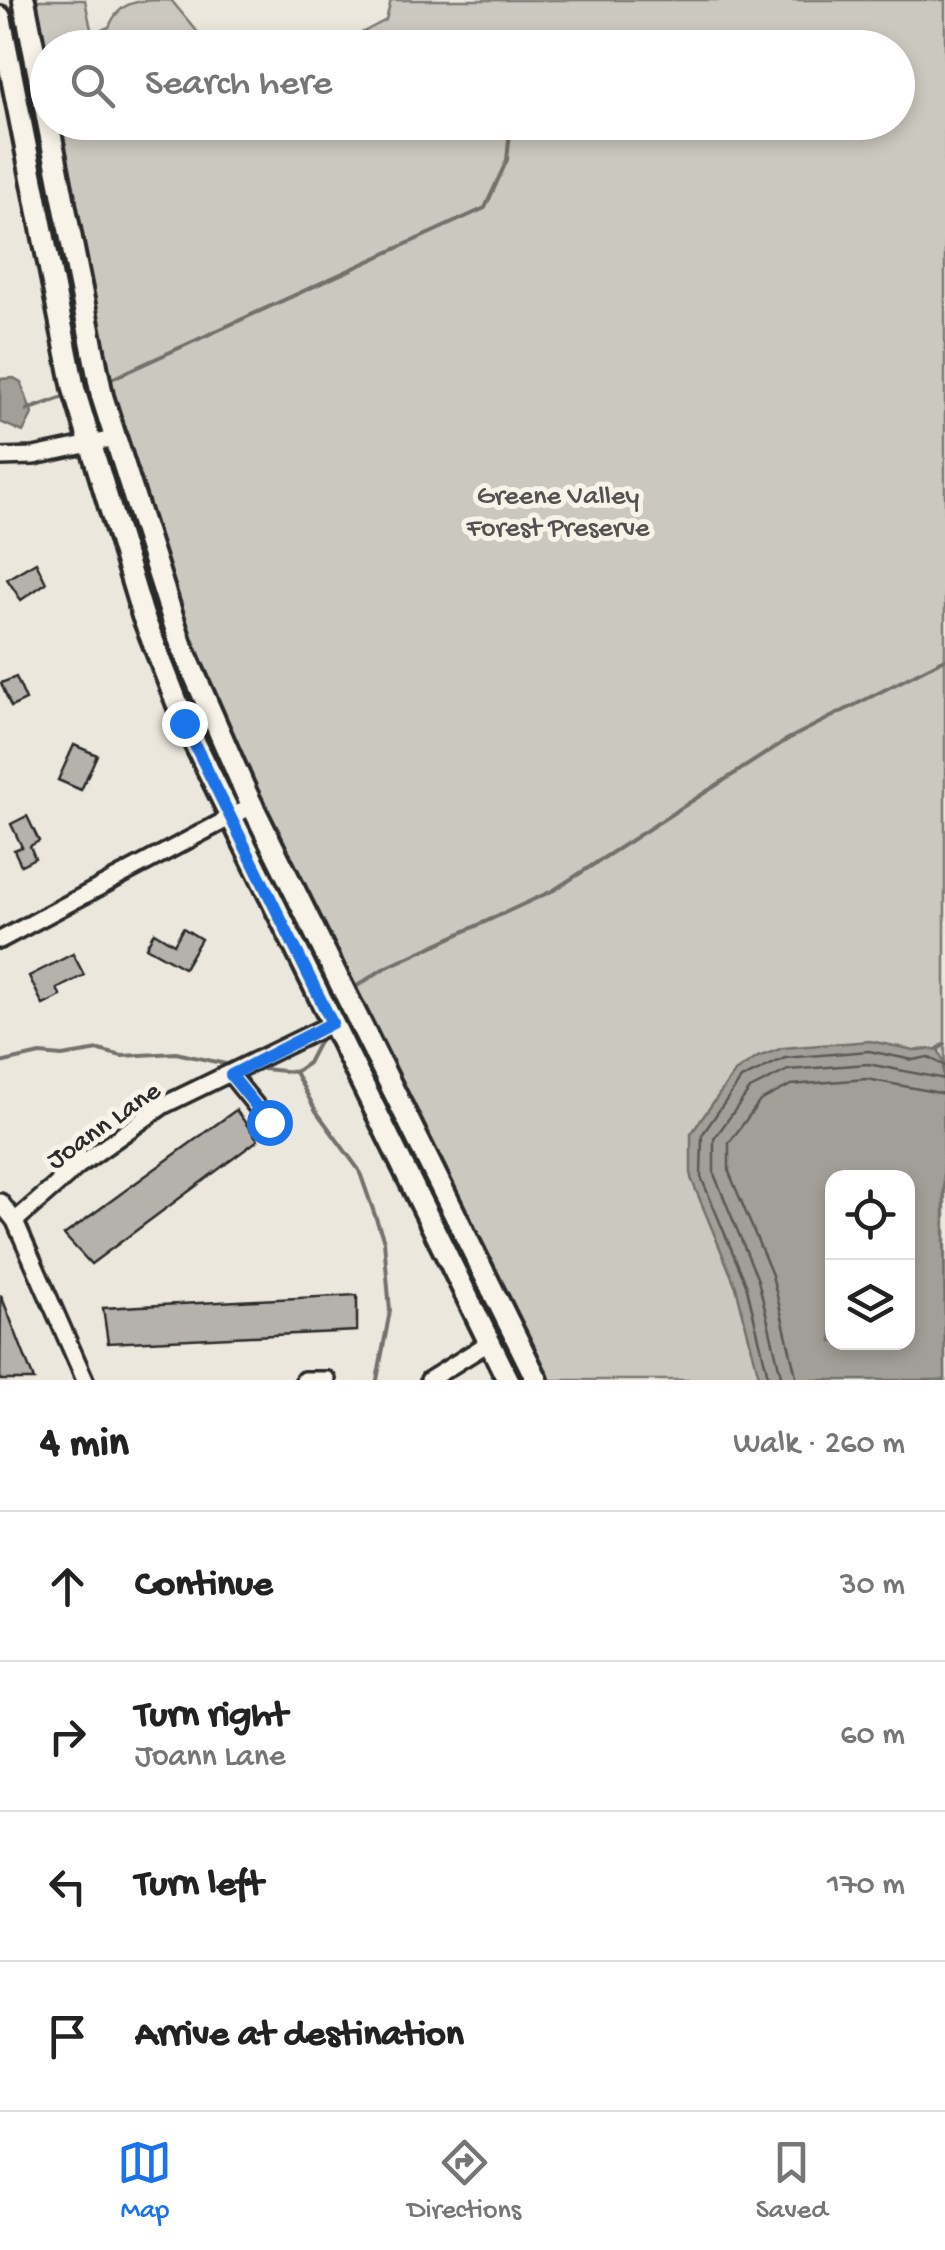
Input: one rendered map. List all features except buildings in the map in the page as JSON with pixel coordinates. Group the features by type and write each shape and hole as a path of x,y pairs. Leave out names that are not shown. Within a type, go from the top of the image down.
{"main road":[{"path":"24,0 30,30"},
{"path":"0,17 74,389 143,616 184,723 508,1380"},
{"path":"52,140 113,439 180,644 252,806 537,1380"}],"street":[{"path":"0,457 34,456 113,439"},
{"path":"0,940 252,806"},
{"name":"Joann Lane","path":"14,1221 78,1166 164,1105 332,1023"},
{"path":"231,1075 269,1122"},
{"path":"0,1202 14,1221 85,1380"},
{"path":"430,1380 451,1374 490,1342"},
{"path":"304,1380 328,1380"}],"green space":[{"path":"35,0 85,0 91,30 40,30"},
{"path":"171,0 196,30 102,30 132,3"},
{"name":"Greene Valley Forest Preserve","path":"391,0 945,0 945,1380 544,1380 241,757 189,640 111,397 60,140 915,140 915,30 367,30 386,20"}],"water":[{"path":"0,379 21,382 32,414 23,432 0,422"},
{"path":"870,1041 914,1050 938,1049 943,1061 945,1380 760,1380 736,1287 691,1178 691,1134 735,1072 758,1057 783,1048"}],"waterway":[{"path":"107,381 485,208 507,160 509,140"},
{"path":"27,410 64,397"},
{"path":"351,990 383,969 554,890 788,739 945,659"},
{"path":"263,1069 295,1072 308,1063 320,1040"},
{"path":"938,1049 945,1044"},
{"path":"0,1063 40,1054 62,1056 99,1050 122,1056 176,1053 230,1065"},
{"path":"295,1072 316,1111 359,1170 384,1241 390,1311 377,1380"}],"route":[{"path":"184,723 332,1023 231,1075 269,1122"}]}
